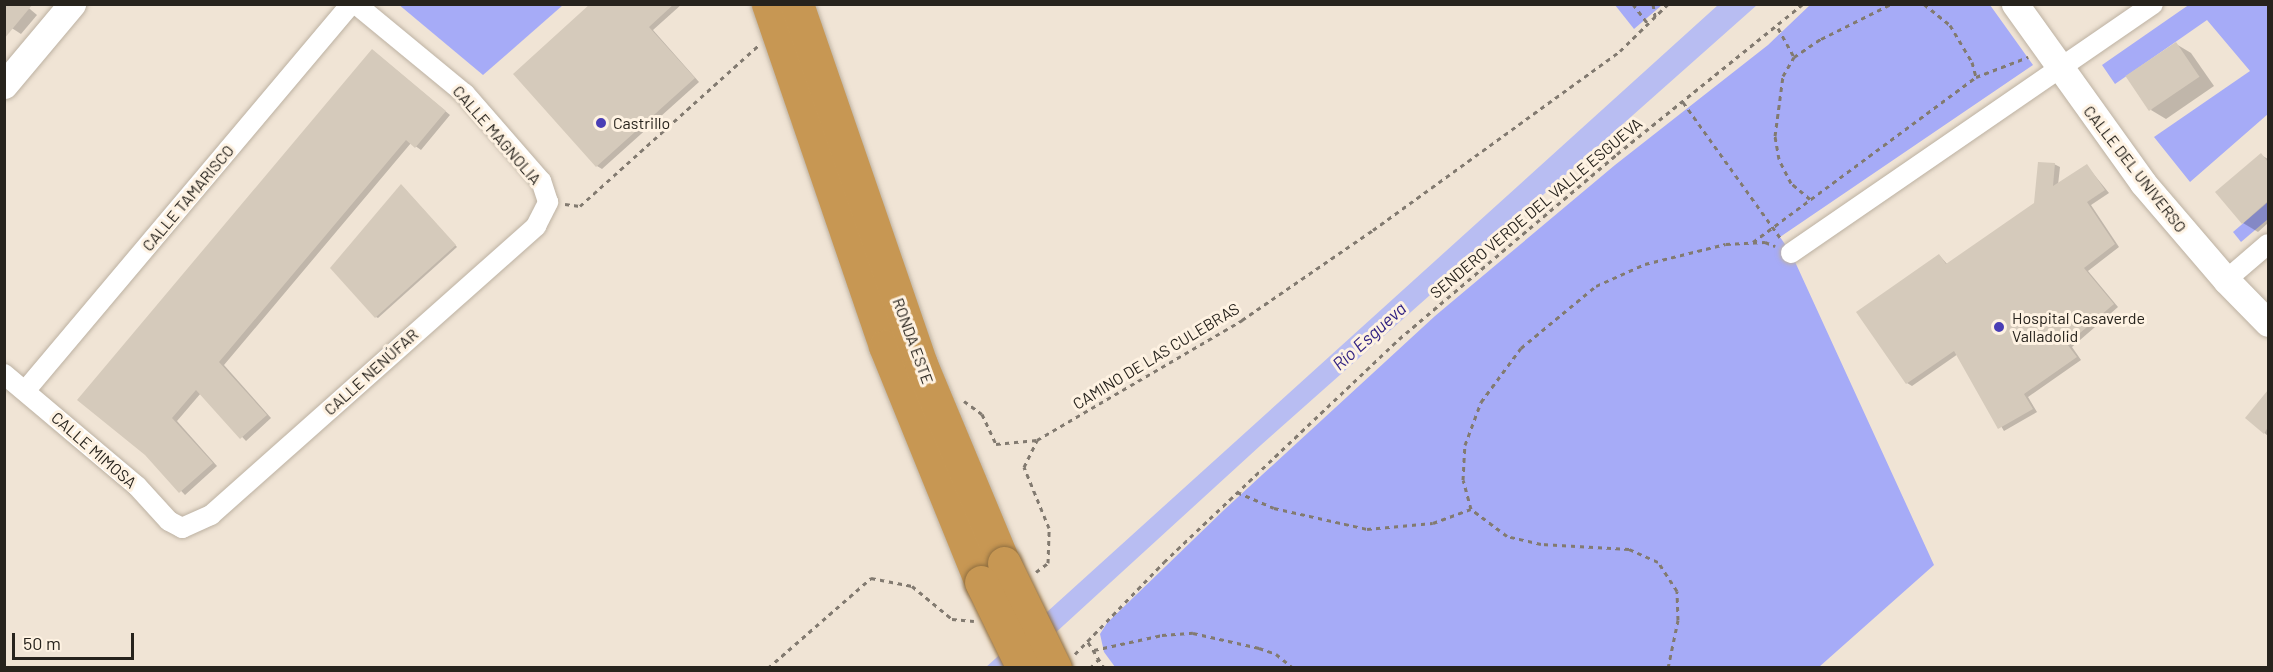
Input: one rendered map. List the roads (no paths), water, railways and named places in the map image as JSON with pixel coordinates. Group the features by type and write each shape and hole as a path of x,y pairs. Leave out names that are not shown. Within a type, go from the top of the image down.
{"highway":[{"name":"RONDA ESTE","path":"768,4 885,346 1055,668"},
{"name":"RONDA ESTE","path":"797,4 921,364 1005,574 1023,668"}],"street":[{"path":"4,85 72,4"},
{"name":"CALLE TAMARISCO","path":"25,391 351,4"},
{"name":"CALLE MAGNOLIA","path":"357,4 465,94 541,182 548,202"},
{"name":"CALLE DEL UNIVERSO","path":"2015,4 2143,183 2226,280 2268,323"},
{"path":"1791,253 2052,58 2153,4"},
{"name":"CALLE NENÚFAR","path":"182,528 201,522 220,507 536,226 548,202"},
{"path":"2226,280 2268,244"},
{"name":"CALLE MIMOSA","path":"4,374 136,486 169,521 182,528"}],"water":[{"name":"Río Esgueva","path":"1718,5 1757,5 1261,445 1018,667 985,668"}],"place":[{"name":"Castrillo","path":"601,123"},
{"name":"Hospital Casaverde Valladolid","path":"1999,327"}]}
